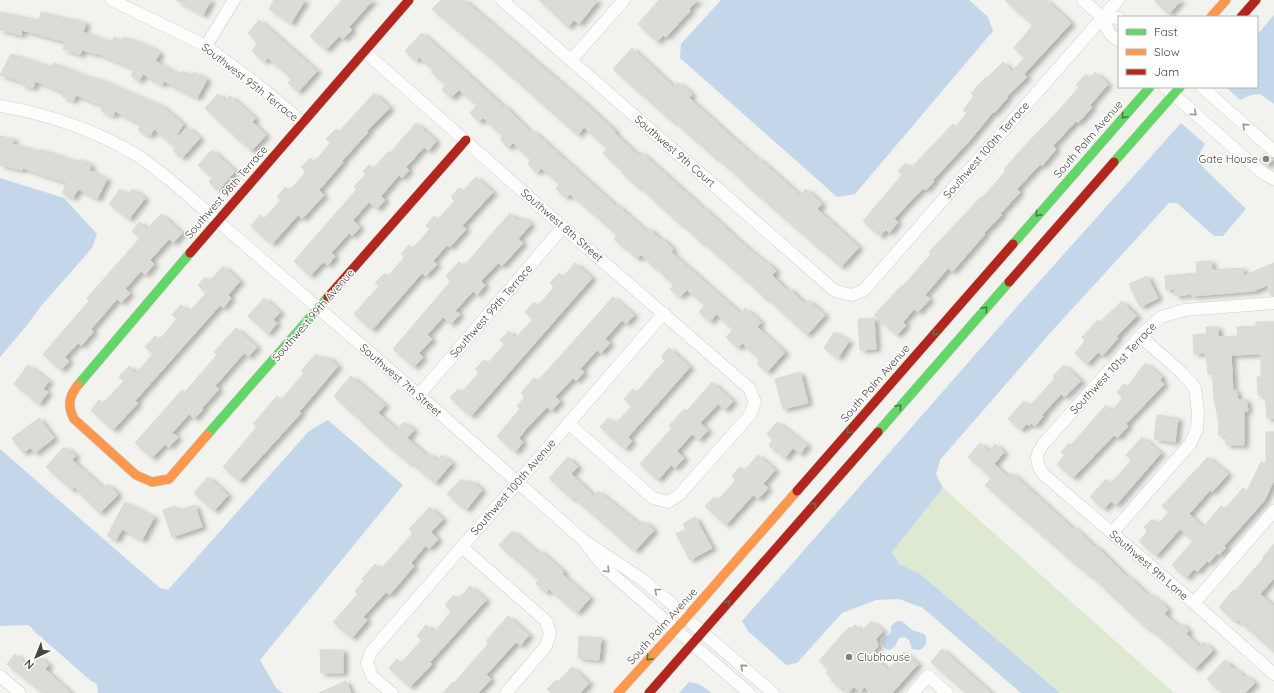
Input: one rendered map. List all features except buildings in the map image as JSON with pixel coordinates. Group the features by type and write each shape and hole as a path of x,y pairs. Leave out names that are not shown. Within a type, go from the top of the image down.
{"main road":[{"name":"Southwest 98th Terrace","path":"155,483 147,481 136,475 74,419 68,404 73,391 302,122 365,52 409,0"},
{"path":"1212,16 1226,0"},
{"path":"1242,16 1256,0"},
{"name":"South Palm Avenue","path":"618,693 686,618 1149,88"},
{"path":"649,693 1173,90"},
{"name":"Southwest 99th Avenue","path":"155,483 169,480 466,140"}],"street":[{"name":"Southwest 95th Terrace","path":"112,0 206,46 262,88 302,122"},
{"path":"206,46 234,0"},
{"name":"Southwest 9th Court","path":"502,0 835,291 852,295"},
{"path":"571,60 624,0"},
{"path":"1082,0 1102,18 1110,34 1118,40"},
{"name":"Southwest 100th Terrace","path":"852,295 864,290 1118,0"},
{"path":"1102,18 1118,18"},
{"name":"Southwest 8th Street","path":"365,52 563,227 749,388 755,402 750,415 745,421 679,495 668,502 653,498 568,423"},
{"path":"1203,88 1274,151"},
{"path":"1173,90 1263,173 1274,178"},
{"name":"Southwest 7th Street","path":"0,106 29,111 99,134 134,153 164,175 419,395 583,540 640,578 672,603 686,618 773,693"},
{"name":"Southwest 99th Terrace","path":"419,395 563,227"},
{"name":"Southwest 101st Terrace","path":"1038,451 1140,336 1161,317 1184,310 1274,303"},
{"name":"Southwest 100th Avenue","path":"392,693 372,676 368,663 371,652 664,313"},
{"path":"1112,533 1190,444 1197,429 1198,412 1195,388 1181,372 1140,336"},
{"name":"Southwest 9th Lane","path":"1038,451 1036,463 1042,473 1194,603 1274,674"},
{"path":"1194,603 1274,511"},
{"name":"Southwest 7th Street","path":"583,540 604,568 749,693"},
{"path":"462,547 546,621 550,633 546,646 506,693"},
{"path":"0,676 20,693"},
{"path":"913,693 928,676 947,693"}],"green space":[{"path":"943,488 1174,693 1060,693 919,573 899,564 892,552"}],"water":[{"path":"721,0 969,0 988,17 993,31 855,194 837,197 680,58 681,44"},
{"path":"1274,15 1274,104 1260,94 1251,95 1240,100 1227,88 1258,88 1258,34"},
{"path":"1181,123 1205,144 1200,152 1202,166 1246,209 1223,236 1214,236 1177,203 1169,203 1052,331 940,460 936,474 943,488 892,552 899,564 919,573 1060,693 1021,693 923,608 899,599 876,600 842,613 797,663 786,665 748,631 742,621 1021,302"},
{"path":"0,178 64,198 97,234 92,248 41,306 0,357"},
{"path":"328,420 403,485 260,660 276,688 283,693 98,693 97,684 91,681 29,625 0,626 0,449 160,588 168,590 309,431"},
{"path":"897,621 902,621 912,630 924,634 927,641 924,647 920,650 912,649 909,640 905,637 899,638 895,646 890,650 886,649 882,644 883,639 891,633 891,626"},
{"path":"689,682 701,685 711,693 679,693"}],"traffic: fast":[{"path":"1013,244 1149,88"},
{"path":"1114,162 1179,88"},
{"path":"78,385 190,253"},
{"path":"878,432 1009,282"},
{"path":"207,435 328,297"}],"traffic: slow":[{"path":"1212,16 1226,0"},
{"path":"78,385 70,401 70,410 74,419 136,475 152,482 169,479 207,435"},
{"path":"618,693 797,491"}],"traffic: jam":[{"path":"190,253 409,0"},
{"path":"1242,16 1256,0"},
{"path":"328,297 466,140"},
{"path":"1009,282 1114,162"},
{"path":"797,491 1013,244"},
{"path":"649,693 878,432"}],"place":[{"name":"Gate House","path":"1266,159"},
{"name":"Clubhouse","path":"849,657"}]}
